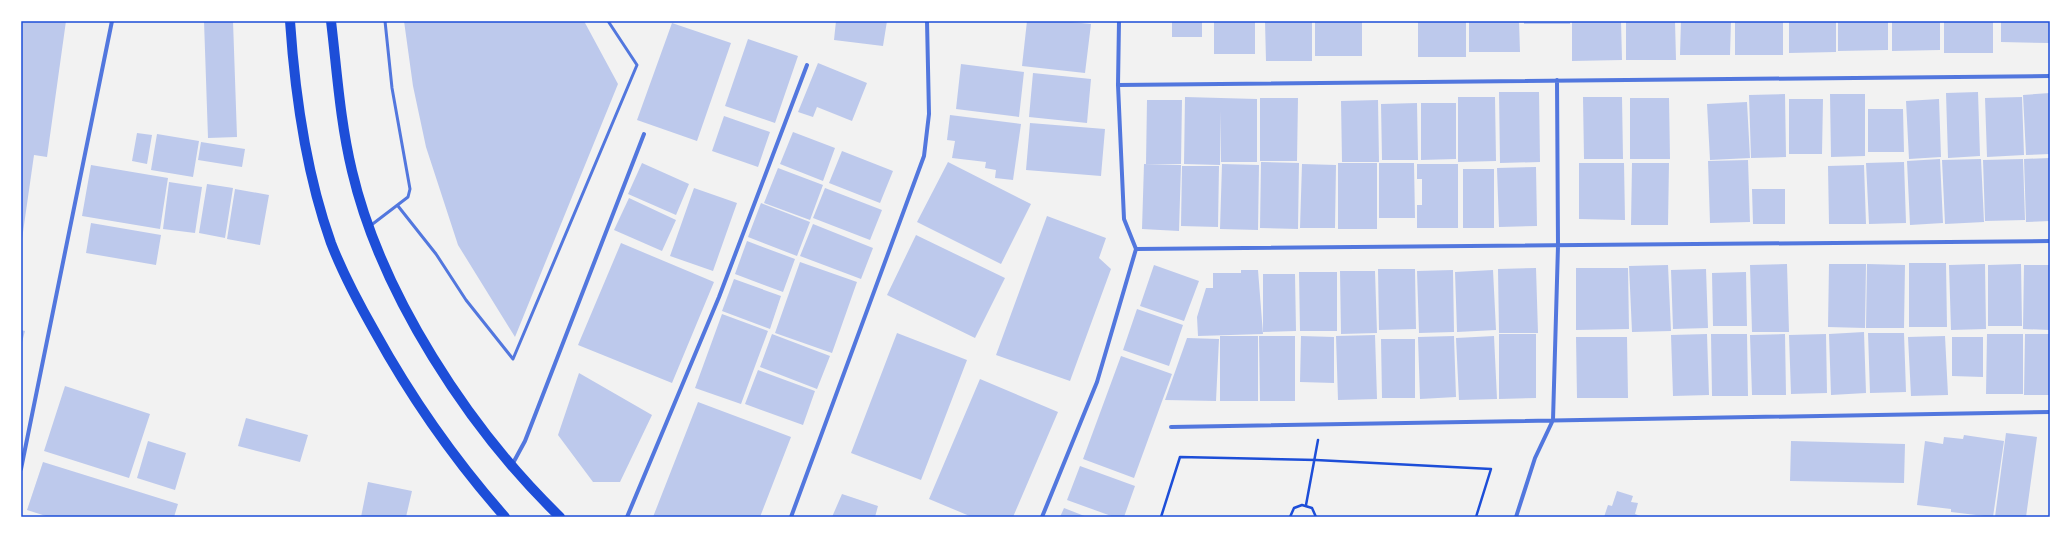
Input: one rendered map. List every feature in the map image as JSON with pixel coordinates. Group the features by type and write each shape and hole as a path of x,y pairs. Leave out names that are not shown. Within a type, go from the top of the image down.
{"main road":[{"path":"290,21 301,114 314,184 331,243 357,300 399,376 443,442 505,517"},
{"path":"331,21 340,108 352,172 369,227 390,281 429,352 478,423 512,465 560,517"}],"street":[{"path":"21,470 47,335 112,21"},
{"path":"791,517 924,156 929,114 927,21"},
{"path":"1042,517 1097,382 1136,249 1124,219 1118,85 1119,21"},
{"path":"628,517 719,297 808,65"},
{"path":"1118,85 2050,76"},
{"path":"1516,517 1535,458 1554,420 1558,246 1557,80"},
{"path":"512,465 525,440 644,134"},
{"path":"1136,249 2050,241"},
{"path":"1170,427 2050,412"}],"lane":[{"path":"369,227 408,197 410,189 392,88 385,21"},
{"path":"398,206 436,254 466,300 513,359 637,65 608,21"}],"path":[{"path":"1161,517 1180,457 1316,460 1491,469 1476,517"},
{"path":"1306,505 1316,460"},
{"path":"1290,517 1294,508 1306,505 1312,508 1316,517"}],"building":[{"path":"21,21 66,21 47,157 34,155 22,239"},
{"path":"204,21 233,21 237,137 208,138"},
{"path":"404,21 584,21 618,84 515,337 458,245 426,147 413,86"},
{"path":"836,21 887,21 883,46 834,40"},
{"path":"1027,21 1061,21 1091,24 1085,73 1022,66"},
{"path":"1172,21 1202,21 1202,37 1172,37"},
{"path":"1214,21 1255,21 1255,54 1214,54"},
{"path":"1265,21 1312,21 1312,61 1266,61"},
{"path":"1315,21 1362,21 1362,56 1315,56"},
{"path":"1418,21 1466,21 1466,57 1418,57"},
{"path":"1469,21 1519,21 1520,52 1469,52"},
{"path":"1524,21 1570,21 1570,24 1524,24"},
{"path":"1572,21 1621,21 1622,60 1572,61"},
{"path":"1626,21 1675,21 1676,60 1626,60"},
{"path":"1681,21 1731,21 1730,55 1680,55"},
{"path":"1735,21 1783,21 1783,55 1735,55"},
{"path":"1789,21 1836,21 1836,52 1789,53"},
{"path":"1838,21 1888,21 1888,50 1838,51"},
{"path":"1892,21 1940,21 1940,50 1892,51"},
{"path":"1944,21 1993,21 1993,53 1944,53"},
{"path":"2001,21 2050,21 2050,43 2001,42"},
{"path":"672,23 731,43 697,141 637,120"},
{"path":"748,39 798,56 775,123 725,106"},
{"path":"818,63 867,83 852,121 817,107 813,117 798,112"},
{"path":"961,64 1024,72 1019,117 956,109"},
{"path":"1033,73 1091,79 1087,123 1029,117"},
{"path":"1499,92 1539,92 1540,162 1500,163"},
{"path":"1978,92 1980,156 1948,158 1946,93"},
{"path":"2050,93 2050,154 2026,155 2023,95"},
{"path":"1785,94 1786,157 1751,158 1749,95"},
{"path":"1830,94 1865,94 1865,156 1831,157"},
{"path":"1185,97 1257,99 1257,162 1221,162 1221,111 1220,165 1184,164"},
{"path":"1458,97 1495,97 1496,161 1458,162"},
{"path":"1583,97 1622,97 1623,159 1584,159"},
{"path":"2022,97 2024,155 1987,157 1985,98"},
{"path":"1260,98 1298,98 1297,161 1260,161"},
{"path":"1630,98 1669,98 1670,159 1630,159"},
{"path":"1789,99 1823,99 1822,154 1789,154"},
{"path":"1939,99 1941,157 1909,159 1906,101"},
{"path":"1147,100 1182,100 1181,164 1146,164"},
{"path":"1378,100 1379,162 1342,162 1341,101"},
{"path":"1747,102 1750,158 1710,160 1707,104"},
{"path":"1417,103 1418,160 1382,160 1381,104"},
{"path":"1421,103 1456,103 1456,159 1421,160"},
{"path":"1868,109 1903,109 1904,152 1868,152"},
{"path":"950,115 1021,124 1013,180 995,178 996,170 985,168 986,162 952,158 955,141 947,140"},
{"path":"724,116 770,132 758,167 712,151"},
{"path":"1030,123 1105,129 1101,176 1026,170"},
{"path":"793,132 835,148 823,181 780,164"},
{"path":"137,133 152,135 147,164 132,161"},
{"path":"157,134 199,141 193,177 151,170"},
{"path":"201,142 245,149 242,167 198,160"},
{"path":"842,151 893,171 880,203 829,183"},
{"path":"2050,158 2050,221 2026,222 2024,159"},
{"path":"1940,159 1943,223 1910,225 1907,161"},
{"path":"1981,159 1984,222 1945,224 1942,160"},
{"path":"2023,159 2025,220 1985,221 1983,160"},
{"path":"1748,160 1750,222 1710,223 1708,161"},
{"path":"948,162 1031,204 1001,264 917,222"},
{"path":"1261,162 1299,163 1298,229 1260,228"},
{"path":"1904,162 1906,223 1869,224 1866,163"},
{"path":"642,163 689,184 676,215 628,194"},
{"path":"1338,163 1377,163 1377,229 1338,229"},
{"path":"1379,163 1414,163 1415,218 1379,218"},
{"path":"1579,163 1624,163 1625,220 1579,219"},
{"path":"1632,163 1669,163 1668,225 1631,225"},
{"path":"1144,164 1181,165 1179,231 1142,229"},
{"path":"1222,164 1259,165 1258,230 1220,229"},
{"path":"1302,164 1336,165 1335,228 1300,228"},
{"path":"1417,164 1458,164 1458,228 1417,228 1417,205 1422,205 1422,179 1417,179"},
{"path":"91,165 168,178 160,229 82,216"},
{"path":"1864,165 1866,224 1829,224 1828,166"},
{"path":"1182,166 1219,166 1218,227 1181,226"},
{"path":"1536,167 1537,226 1499,227 1497,168"},
{"path":"778,168 823,185 810,220 764,203"},
{"path":"1463,169 1494,169 1494,228 1463,228"},
{"path":"169,182 202,187 195,233 163,229"},
{"path":"207,184 233,188 225,238 199,233"},
{"path":"694,188 737,203 713,271 670,256"},
{"path":"825,188 882,210 870,240 813,218"},
{"path":"235,189 269,195 260,245 227,239"},
{"path":"1752,189 1785,189 1785,224 1753,224"},
{"path":"629,198 676,220 662,251 614,230"},
{"path":"761,203 810,222 797,256 748,237"},
{"path":"1047,216 1106,238 1099,258 1111,269 1070,381 996,355"},
{"path":"91,223 161,235 156,265 86,253"},
{"path":"813,224 873,248 861,279 800,256"},
{"path":"916,235 1005,278 975,338 887,295"},
{"path":"747,241 795,259 783,292 735,274"},
{"path":"621,243 714,282 672,383 578,345"},
{"path":"800,262 857,282 832,353 775,333"},
{"path":"1909,263 1946,263 1947,327 1909,327"},
{"path":"1787,264 1789,332 1752,332 1750,265"},
{"path":"1829,264 1866,264 1865,328 1828,327"},
{"path":"1867,264 1905,265 1904,328 1866,328"},
{"path":"1985,264 1986,329 1951,330 1949,265"},
{"path":"2021,264 2022,326 1988,326 1988,265"},
{"path":"1154,265 1199,281 1184,321 1140,306"},
{"path":"1668,265 1671,331 1632,332 1629,266"},
{"path":"2024,265 2050,265 2050,330 2023,329"},
{"path":"1536,268 1538,333 1499,333 1498,269"},
{"path":"1576,268 1628,268 1629,329 1576,330"},
{"path":"1378,269 1415,269 1416,329 1379,330"},
{"path":"1706,269 1708,328 1673,329 1671,270"},
{"path":"1241,270 1258,270 1263,334 1198,336 1197,317 1206,288 1213,288 1213,273 1241,273"},
{"path":"1453,270 1454,332 1419,333 1417,271"},
{"path":"1493,270 1496,330 1457,332 1455,272"},
{"path":"1340,271 1375,271 1377,333 1341,334"},
{"path":"1299,272 1337,272 1337,331 1300,331"},
{"path":"1746,272 1747,326 1713,326 1712,273"},
{"path":"1263,274 1295,274 1296,331 1263,332"},
{"path":"734,279 781,296 770,329 722,311"},
{"path":"1137,309 1183,325 1169,366 1123,350"},
{"path":"722,314 768,331 741,404 695,388"},
{"path":"21,330 25,331 21,346"},
{"path":"1864,332 1866,393 1831,395 1829,334"},
{"path":"897,333 967,360 921,480 851,453"},
{"path":"1868,333 1904,333 1906,392 1870,393"},
{"path":"772,334 830,356 817,389 760,367"},
{"path":"1499,334 1536,334 1536,398 1499,399"},
{"path":"1707,334 1709,395 1673,396 1671,335"},
{"path":"1711,334 1747,334 1748,396 1712,396"},
{"path":"1785,334 1786,395 1752,395 1750,335"},
{"path":"1826,334 1827,393 1791,394 1789,335"},
{"path":"1987,334 2023,334 2023,394 1986,394"},
{"path":"2025,334 2050,334 2050,395 2024,395"},
{"path":"1375,335 1377,399 1338,400 1336,336"},
{"path":"1220,336 1258,336 1258,401 1220,401"},
{"path":"1259,336 1295,336 1295,401 1260,401"},
{"path":"1301,336 1334,337 1334,383 1300,382"},
{"path":"1454,336 1456,397 1420,399 1418,337"},
{"path":"1494,336 1497,399 1459,400 1456,338"},
{"path":"1945,336 1948,395 1911,396 1908,337"},
{"path":"1576,337 1627,337 1628,398 1577,398"},
{"path":"1952,337 1983,337 1983,377 1952,376"},
{"path":"1187,338 1219,339 1216,401 1165,400"},
{"path":"1381,339 1415,339 1415,398 1382,398"},
{"path":"1121,356 1172,374 1134,478 1083,459"},
{"path":"758,370 815,391 803,425 745,404"},
{"path":"579,373 652,415 620,482 593,482 558,435"},
{"path":"980,379 1058,412 1013,517 972,517 929,499"},
{"path":"65,386 150,414 129,478 44,451"},
{"path":"698,402 791,437 760,517 653,517"},
{"path":"246,418 308,435 300,462 238,446"},
{"path":"2006,433 2037,437 2026,517 1995,517"},
{"path":"1964,435 2004,441 1993,517 1951,512 1951,509 1917,505 1925,441 1943,444 1944,437 1963,439"},
{"path":"148,441 186,453 175,490 137,478"},
{"path":"1791,441 1905,444 1904,483 1790,481"},
{"path":"43,462 178,504 174,517 49,517 27,510"},
{"path":"1080,466 1135,486 1124,517 1114,517 1067,500"},
{"path":"368,482 412,491 406,517 361,517"},
{"path":"1617,491 1633,496 1631,502 1638,503 1635,514 1643,517 1604,517 1608,505 1612,506"},
{"path":"842,494 878,506 875,517 832,517"},
{"path":"1064,508 1087,517 1060,517"}]}
